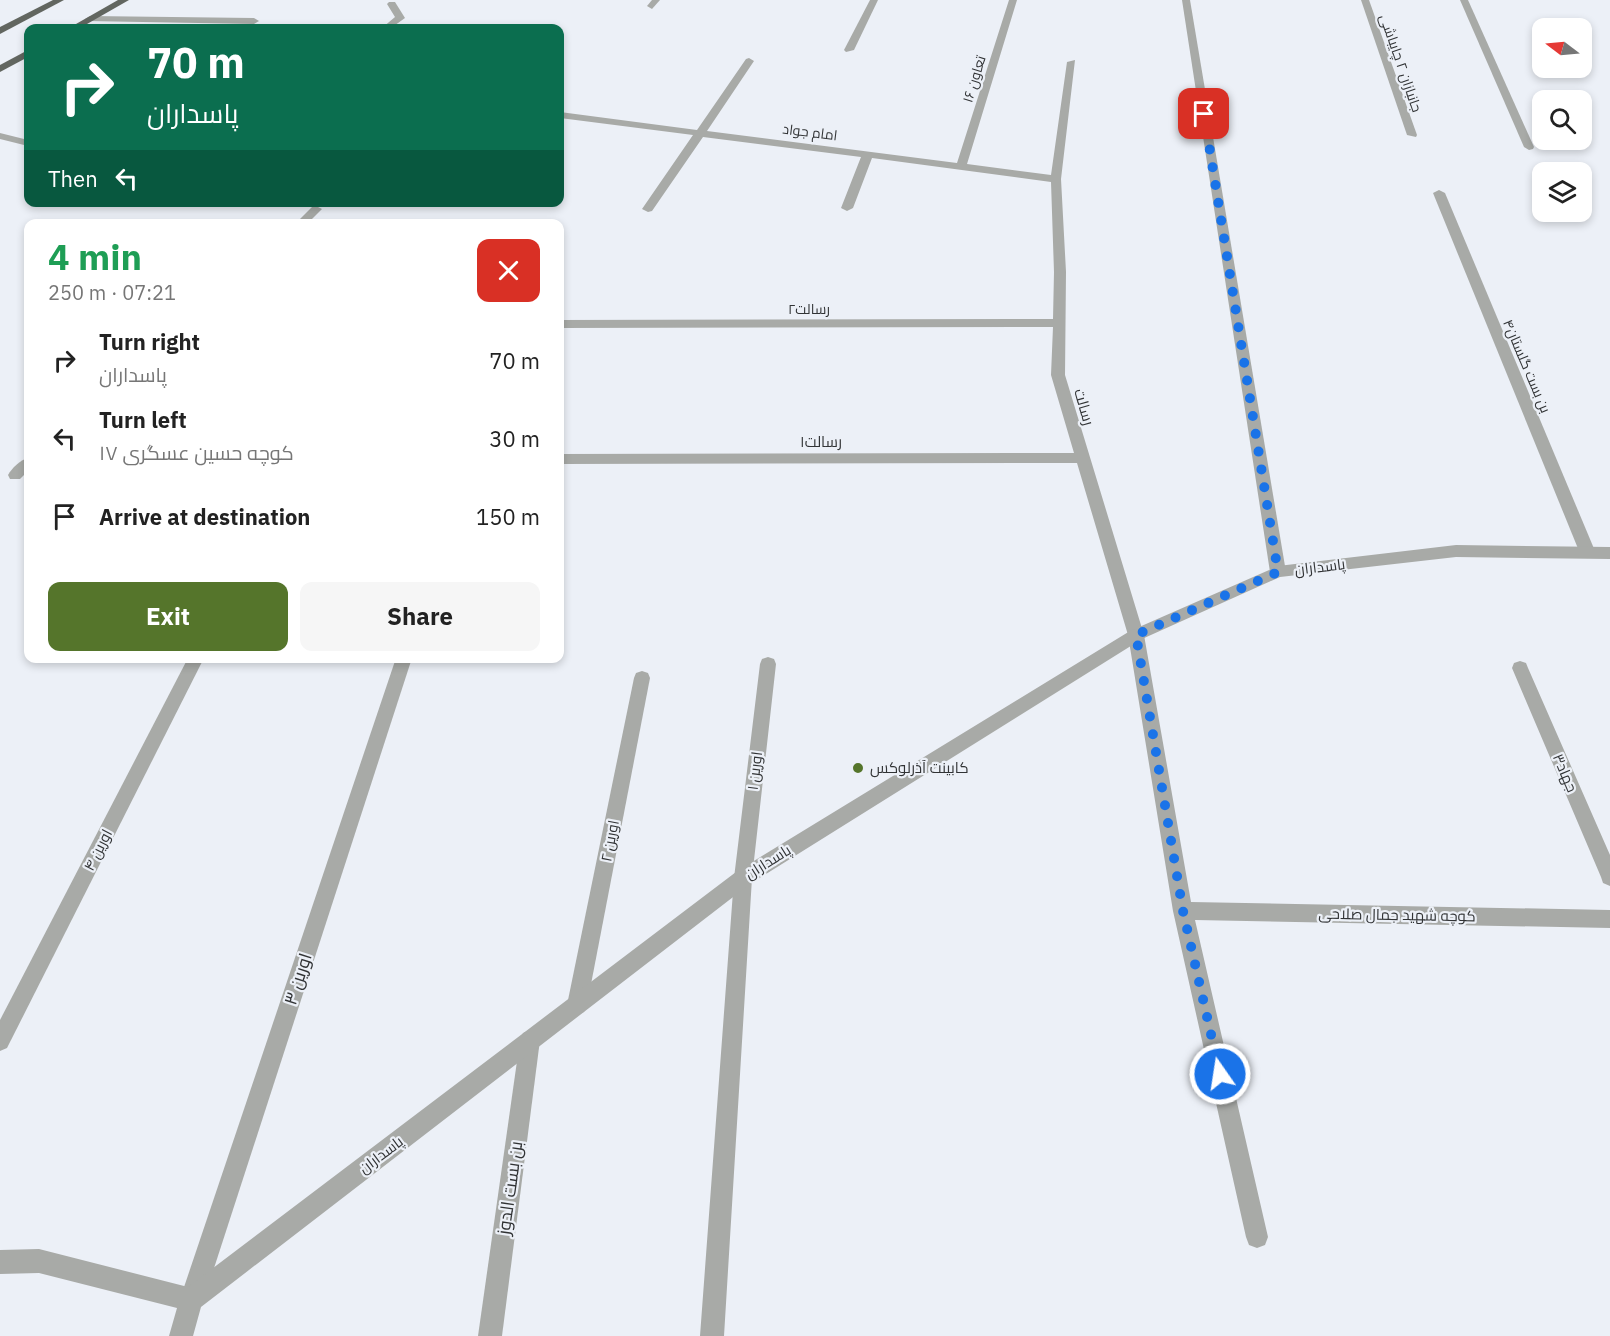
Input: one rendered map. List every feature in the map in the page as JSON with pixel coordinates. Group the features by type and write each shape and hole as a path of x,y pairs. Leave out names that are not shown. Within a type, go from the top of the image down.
{"highway":[{"path":"0,31 60,0"},
{"path":"82,24 125,0"},
{"path":"0,69 24,56"}],"street":[{"path":"849,50 874,0"},
{"name":"تعاون ۱۶","path":"961,166 1013,0"},
{"path":"1186,0 1278,572"},
{"name":"جانبازان ۲ چایباشی","path":"1365,0 1412,135"},
{"path":"1464,0 1529,147"},
{"path":"392,4 400,18 392,24"},
{"path":"90,20 254,21"},
{"path":"648,209 749,61"},
{"name":"رسالت","path":"1072,62 1056,178 1060,272 1058,375 1136,635 1183,911 1257,1237"},
{"name":"امام جواد","path":"564,116 1056,178"},
{"path":"0,136 24,141"},
{"path":"847,208 868,154"},
{"name":"بن بست گلستان۴","path":"1438,193 1587,551"},
{"path":"305,219 316,209"},
{"name":"رسالت۲","path":"564,324 1059,323"},
{"name":"رسالت۱","path":"564,459 1082,459"},
{"path":"15,475 24,467"},
{"name":"پاسداران","path":"191,1300 742,878 1136,635 1278,572 1456,551 1610,553"},
{"name":"اورین ۴","path":"0,1041 193,663"},
{"name":"اورین ۳","path":"181,1336 402,663"},
{"name":"اورین ۱","path":"712,1336 742,878 768,664"},
{"name":"جهاد۳","path":"1520,668 1610,877"},
{"name":"اورین ۲","path":"577,1005 642,678"},
{"name":"کوچه شهید جمال صلاحی","path":"1183,911 1610,919"},
{"name":"بن بست الدوز","path":"490,1336 530,1040"},
{"path":"0,1262 39,1261 191,1300"}],"place":[{"name":"کابینت آذرلوکس","path":"858,768"}],"route":[{"path":"1204,114 1278,572 1136,635 1183,911 1220,1074"}]}
